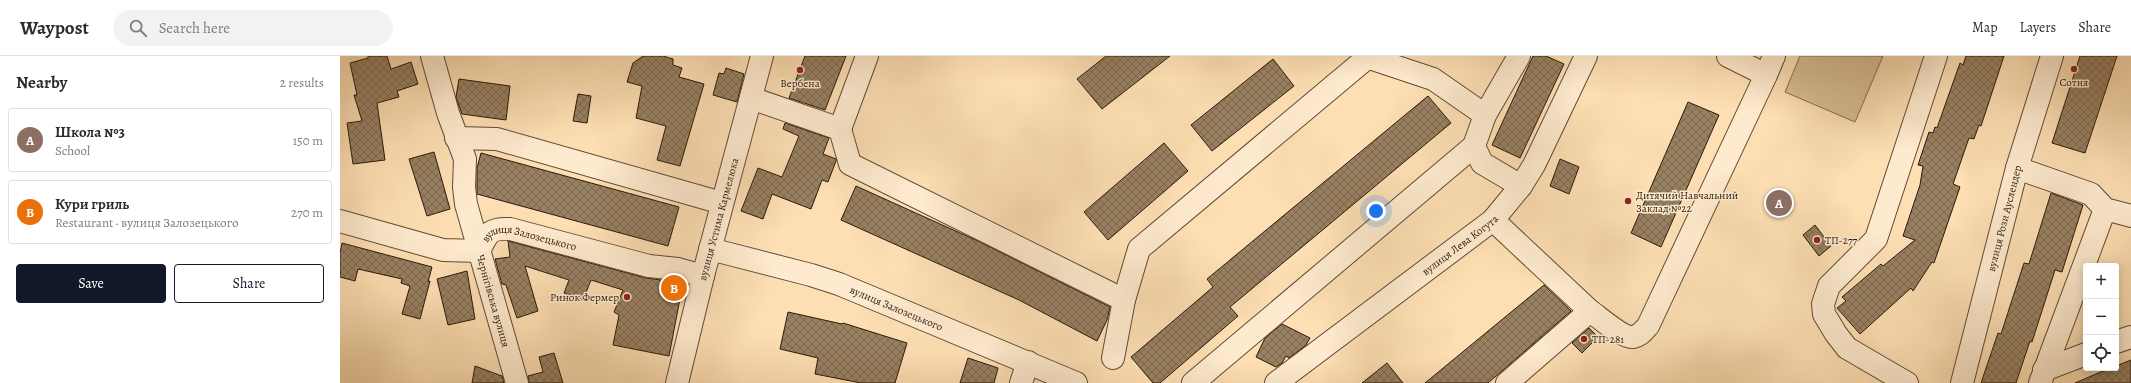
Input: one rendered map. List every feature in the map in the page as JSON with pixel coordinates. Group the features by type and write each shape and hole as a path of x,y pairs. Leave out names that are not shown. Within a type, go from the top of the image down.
{"street":[{"name":"Чернігівська вулиця","path":"432,56 456,138 465,159 464,187 479,251 516,383"},
{"name":"вулиця Устима Кармелюка","path":"677,383 710,249 762,56"},
{"path":"867,56 840,129 850,164 1124,300"},
{"path":"1193,383 1474,146 1484,115 1519,56"},
{"name":"вулиця Лева Когута","path":"1276,383 1493,220 1521,186 1534,165 1586,56"},
{"path":"1493,220 1590,310 1621,333 1632,337 1641,334 1648,326 1770,65 1728,56"},
{"path":"1907,383 1847,348 1836,334 1824,314 1823,304 1829,286 1876,239 1936,56"},
{"name":"вулиця Рози Ауслендер","path":"1962,383 2017,168 2052,56"},
{"path":"1113,358 1124,300 1139,249 1366,57 1433,79 1484,115"},
{"path":"751,98 840,129"},
{"path":"456,138 497,138 722,203"},
{"path":"1474,146 1482,163 1521,186"},
{"path":"2017,168 2091,194 2105,209 2131,216"},
{"path":"2042,376 2105,209"},
{"name":"вулиця Залозецького","path":"340,222 443,250 479,251 487,234 496,228 510,229 649,266 678,269 704,276"},
{"name":"вулиця Залозецького","path":"710,249 832,282 1076,383"},
{"path":"1507,383 1590,310"},
{"path":"2119,341 2131,336"},
{"path":"2042,376 2083,356"},
{"path":"1020,383 1028,362"}],"shaded area":[{"path":"1800,56 1883,56 1855,122 1785,92"}],"building":[{"path":"368,56 387,56 391,69 411,62 418,84 397,91 399,97 377,103 385,160 353,164 347,123 362,121 354,95 357,95 350,63 368,58"},
{"path":"643,56 663,56 673,59 673,65 682,68 679,77 704,84 680,166 657,160 666,126 636,118 642,86 627,82 633,63"},
{"path":"805,56 846,56 825,110 789,98"},
{"path":"1106,56 1170,56 1102,109 1077,79"},
{"path":"1533,56 1546,56 1564,64 1520,158 1492,145"},
{"path":"1966,56 2004,56 1981,126 1979,125 1974,139 1969,138 1953,184 1960,187 1934,263 1932,262 1913,291 1911,288 1860,334 1837,308 1846,301 1842,297 1881,264 1883,266 1915,240 1903,236 1920,185 1923,166 1918,165 1929,132 1933,133 1935,127 1937,128 1960,63 1963,65"},
{"path":"2080,56 2117,56 2085,153 2052,143"},
{"path":"1273,59 1294,86 1212,151 1191,125"},
{"path":"726,68 744,74 737,102 713,95 719,73 724,74"},
{"path":"459,79 510,86 506,120 462,114 456,97"},
{"path":"578,94 591,96 587,123 573,121"},
{"path":"1428,96 1451,123 1230,307 1238,316 1160,383 1153,383 1131,357 1213,287 1207,279"},
{"path":"1688,102 1719,115 1661,247 1631,233"},
{"path":"785,123 829,138 823,154 836,159 836,161 828,182 822,180 811,209 772,194 763,219 741,211 758,168 782,177 799,136 783,129"},
{"path":"1164,143 1188,171 1108,240 1084,212"},
{"path":"434,152 450,209 427,216 409,159"},
{"path":"481,153 679,207 668,246 477,194 477,168"},
{"path":"1560,159 1579,167 1569,194 1550,186"},
{"path":"856,186 980,242 1110,307 1107,320 1097,341 1019,300 841,220"},
{"path":"2051,193 2083,205 2062,272 2055,270 2032,342 2030,341 2016,383 1981,383 1998,333 2001,334 2024,263 2029,264"},
{"name":"ТП-277","path":"1815,225 1831,246 1819,256 1803,235"},
{"name":"Ринок Фермер","path":"508,241 646,278 683,283 669,356 613,345 619,315 614,312 623,290 591,280 583,300 564,293 569,280 525,266 538,311 517,318 506,285 502,284 495,259 510,257"},
{"path":"342,243 432,267 420,319 402,314 410,286 401,283 402,279 358,269 355,281 340,277 340,253"},
{"path":"467,271 475,319 448,325 437,279"},
{"path":"1544,285 1571,311 1488,383 1425,383"},
{"path":"788,312 843,323 907,343 895,383 861,383 815,374 818,358 780,349"},
{"path":"1282,324 1310,338 1306,345 1289,358 1286,356 1282,363 1276,367 1256,357 1265,338"},
{"name":"ТП-281","path":"1589,328 1598,337 1582,353 1572,343"},
{"path":"554,353 563,383 529,383 528,376 543,372 539,357"},
{"path":"968,358 998,368 994,383 960,383"},
{"path":"2131,360 2131,383 2075,383 2103,371 2119,371 2119,365"},
{"path":"1387,363 1403,383 1362,383"},
{"path":"475,366 502,376 504,383 472,383"}],"place":[{"name":"Сотня","path":"2074,69"},
{"name":"Вербена","path":"800,70"},
{"name":"Дитячий Навчальний Заклад №22","path":"1628,201"},
{"name":"Школа №3","path":"1779,203"},
{"name":"ТП-277","path":"1817,240"},
{"name":"Кури гриль","path":"674,288"},
{"name":"Ринок Фермер","path":"627,297"},
{"name":"ТП-281","path":"1584,339"}]}
